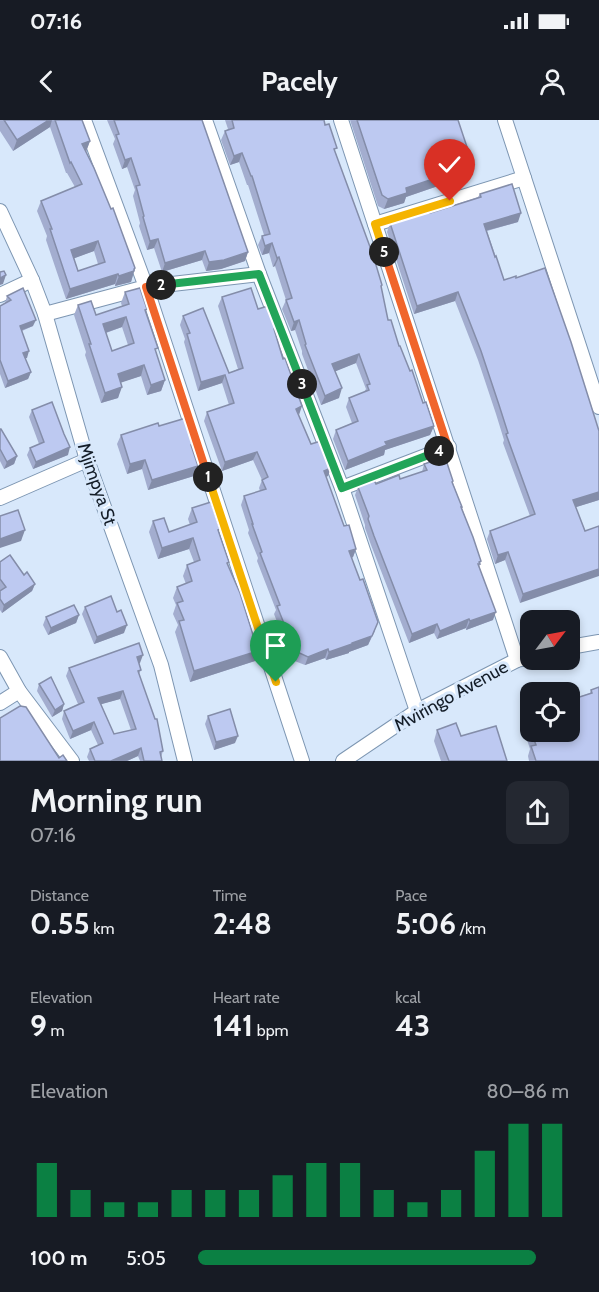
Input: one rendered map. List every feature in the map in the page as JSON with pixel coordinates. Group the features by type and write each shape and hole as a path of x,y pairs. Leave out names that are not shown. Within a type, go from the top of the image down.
{"street":[{"path":"84,120 146,287 302,761"},
{"path":"205,120 259,274 342,488 417,711"},
{"path":"341,120 448,447 520,647"},
{"path":"505,120 599,407"},
{"path":"375,224 524,178"},
{"name":"Mjimpya St","path":"0,211 45,314 87,460 161,664 184,761"},
{"path":"45,314 146,287 259,274"},
{"path":"0,295 32,280"},
{"path":"342,488 448,447"},
{"path":"0,498 87,460"},
{"path":"580,645 599,642"},
{"path":"0,657 19,691 72,761"},
{"name":"Mviringo Avenue","path":"343,761 417,711 520,660"},
{"path":"0,703 19,691"}],"building":[{"path":"4,120 49,120 17,140"},
{"path":"55,120 82,120 90,141 82,144 111,209 113,208 135,268 134,271 119,276 118,274 70,289 41,201 82,184 70,163","holes":["98,241 105,262 78,271 71,250"]},
{"path":"114,120 202,120 248,252 209,262 205,251 165,263 158,239 150,241 136,186 140,185 131,158 125,160 116,135 119,134"},
{"path":"232,120 324,120 325,125 329,124 337,148 334,149 373,255 382,285 388,320 391,320 399,346 410,371 412,370 423,403 426,402 434,426 385,442 387,445 348,461 336,430 358,421 349,398 369,390 367,385 370,384 359,354 332,364 342,388 325,396 305,345 299,320 294,322 286,300 292,298 279,257 277,258 272,243 265,246 262,236 270,234 252,176 242,153 234,156 225,131 234,128"},
{"path":"357,120 458,120 471,159 440,170 442,176 406,188 407,193 388,199 382,195"},
{"path":"512,184 521,213 484,224 495,257 504,280 545,268 599,431 599,492 573,500 585,531 599,526 599,569 523,594 508,552 498,555 490,531 535,514 506,434 508,433 481,351 458,292 417,306 390,223 429,209 430,213 481,197 480,194"},
{"path":"4,271 6,275 0,278 0,272"},
{"path":"23,288 36,320 20,326 29,351 23,353 31,372 8,381 0,360 0,306 11,300 7,296"},
{"path":"140,288 165,380 151,385 144,365 118,374 122,387 105,393 78,305 91,301 96,315 129,304 125,292","holes":["126,317 134,343 112,351 103,324"]},
{"path":"251,288 258,309 268,306 277,328 274,329 283,359 285,358 302,406 296,409 311,444 321,441 331,468 324,471 344,526 349,525 356,549 349,551 360,580 363,579 378,622 372,636 308,657 295,651 277,606 280,605 260,553 262,552 244,496 266,489 262,480 268,477 257,452 225,462 207,412 234,403 225,375 201,382 187,334 190,333 183,316 203,308 229,373 243,368 222,297"},
{"path":"52,402 70,447 36,462 30,448 44,442 32,410"},
{"path":"186,418 198,466 152,480 145,460 130,464 121,435 158,423 159,426"},
{"path":"0,429 17,456 7,462 0,449"},
{"path":"445,457 481,561 478,564 496,612 470,621 469,619 440,631 437,624 412,634 374,536 358,487 374,480 376,484 399,475 400,479 427,470 424,464"},
{"path":"211,502 229,562 227,563 240,593 258,651 194,671 179,621 184,620 177,603 183,601 177,587 192,581 187,565 200,560 193,538 162,548 153,521 164,518 169,532 197,522 192,508"},
{"path":"18,510 25,530 0,539 0,516"},
{"path":"10,555 24,575 27,572 35,584 4,605 0,599 0,591 6,587 0,579 0,562"},
{"path":"111,596 117,612 121,610 127,625 97,637 85,607"},
{"path":"74,605 79,615 51,628 46,617"},
{"path":"139,643 143,655 137,657 141,670 138,671 155,719 157,719 163,751 160,752 162,761 144,761 141,748 111,761 95,761 90,749 103,743 94,722 73,731 64,711 84,702 69,668","holes":["123,691 136,729 114,734 98,698"]},
{"path":"51,677 64,704 55,710 39,684"},
{"path":"599,687 599,761 536,761 531,746 536,745 535,742 580,742 580,697 592,693 591,690"},
{"path":"20,706 26,707 59,758 63,755 67,761 0,761 0,718"},
{"path":"230,709 238,736 216,742 208,716"},
{"path":"456,723 461,736 496,726 507,761 449,761 437,730"}],"route":[{"path":"276,682 146,287 259,274 342,488 448,447 375,224 450,201"}]}
